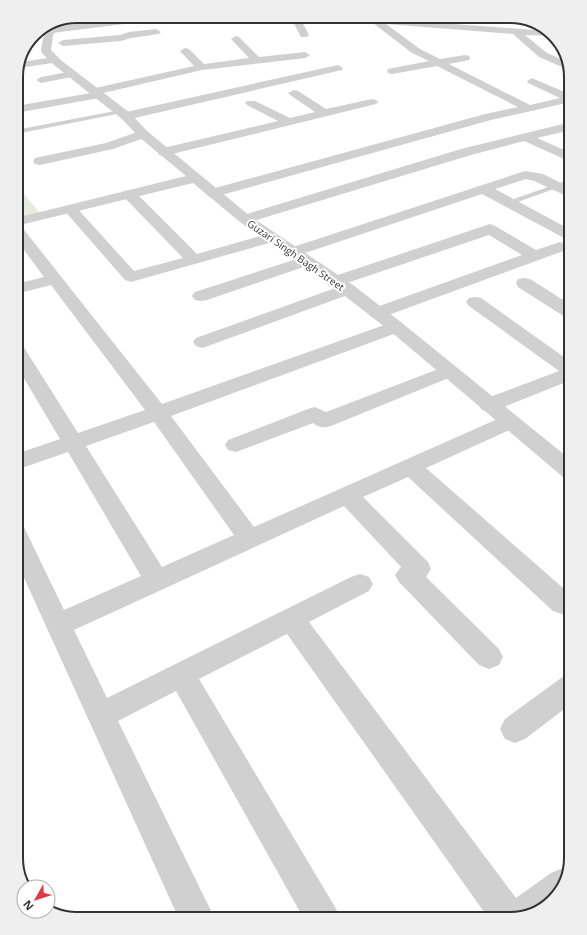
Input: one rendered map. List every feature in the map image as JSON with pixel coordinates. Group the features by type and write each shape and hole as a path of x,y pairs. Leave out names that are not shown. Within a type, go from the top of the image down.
{"street":[{"path":"30,52 50,43 135,23"},
{"path":"298,23 304,35"},
{"path":"379,23 416,51 528,108"},
{"path":"401,23 542,34"},
{"path":"26,61 50,43 121,38 128,35 157,32"},
{"path":"516,32 543,55 562,64"},
{"path":"236,39 256,60"},
{"name":"Guzari Singh Bagh Street","path":"50,43 73,74 123,114 143,134 213,193 245,219 341,286 396,327 564,466"},
{"path":"185,51 202,68"},
{"path":"23,109 202,68 256,60 306,55"},
{"path":"392,71 465,58"},
{"path":"123,114 338,68"},
{"path":"557,75 564,73"},
{"path":"41,80 73,74"},
{"path":"532,82 564,96"},
{"path":"294,93 325,114"},
{"path":"213,193 489,117 564,100"},
{"path":"164,152 372,102"},
{"path":"251,103 289,122"},
{"path":"245,219 408,168 524,137 564,128"},
{"path":"40,161 109,146 143,134"},
{"path":"524,137 564,155"},
{"path":"201,296 299,257 525,175 538,177 564,190"},
{"path":"23,220 196,178"},
{"path":"484,189 509,202 564,242"},
{"path":"129,194 194,260"},
{"path":"70,209 131,278 271,238"},
{"path":"202,342 490,228 535,256"},
{"path":"23,238 158,413 250,539"},
{"path":"377,313 564,246"},
{"path":"23,287 55,279"},
{"path":"524,283 564,309"},
{"path":"475,302 564,367"},
{"path":"23,460 158,413 396,327"},
{"path":"23,360 157,581"},
{"path":"236,445 315,414 324,421 449,371"},
{"path":"489,405 564,375"},
{"path":"58,625 509,422"},
{"path":"411,466 562,603"},
{"path":"347,495 419,569 408,575 489,657"},
{"path":"23,548 194,912"},
{"path":"101,715 360,584"},
{"path":"291,619 505,912"},
{"path":"181,674 319,912"},
{"path":"515,729 564,692"},
{"path":"534,906 551,893"}],"lane":[{"path":"23,131 123,114"},
{"path":"509,202 564,183"}],"shaded area":[{"path":"23,193 41,215 23,220"}]}
